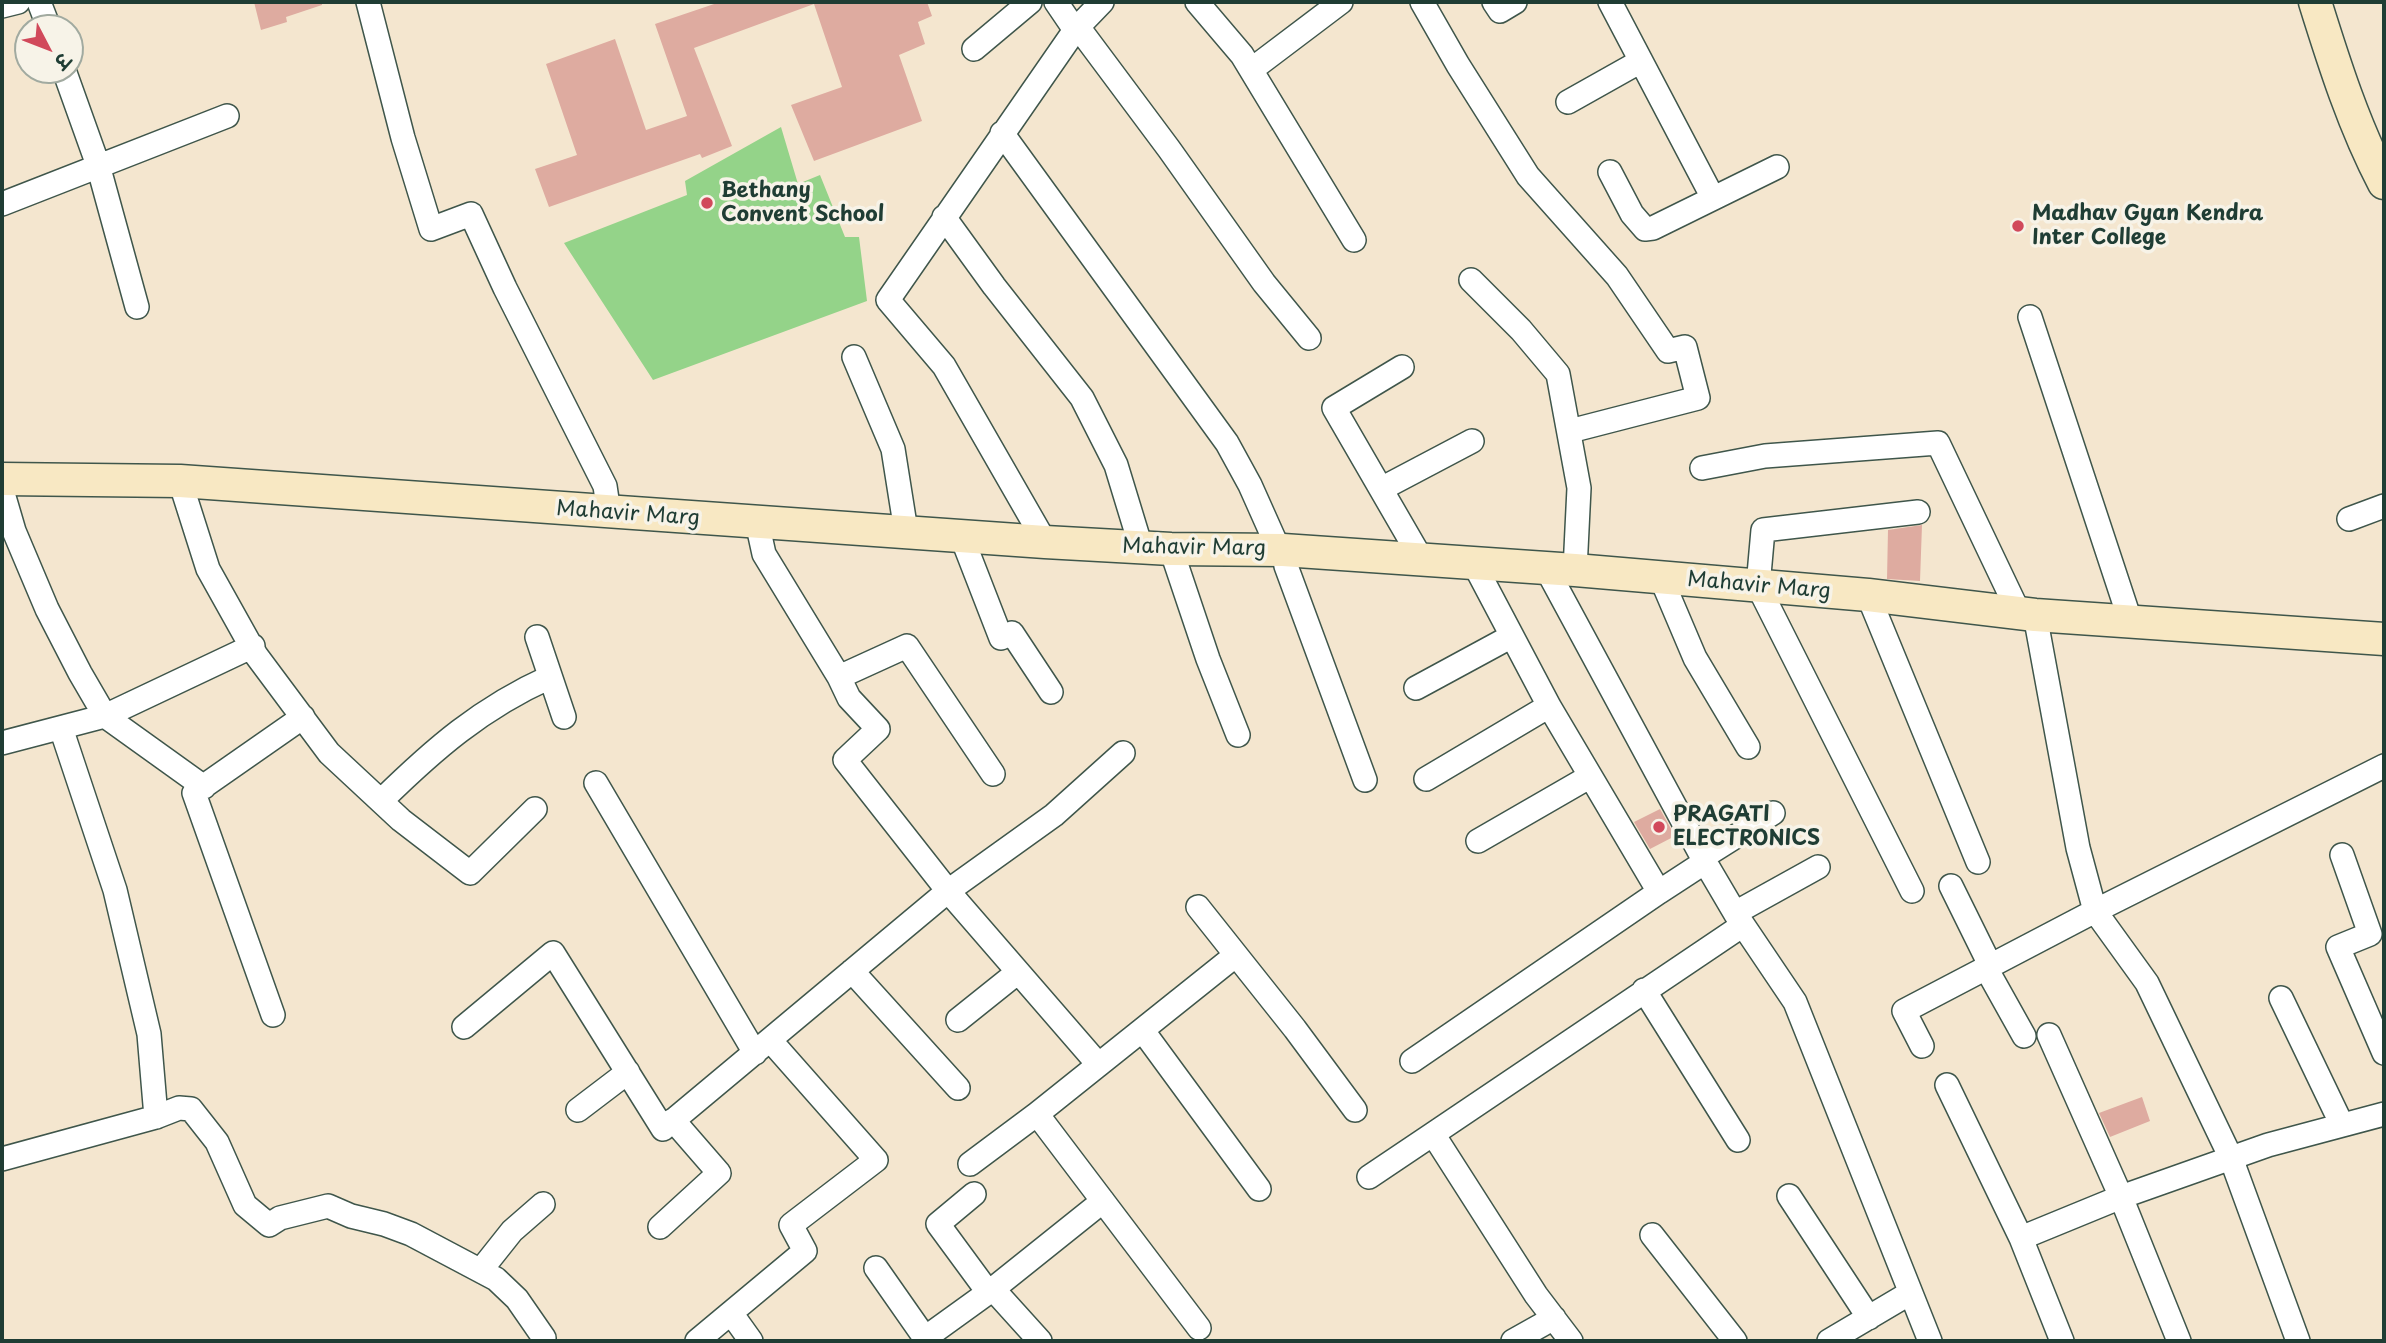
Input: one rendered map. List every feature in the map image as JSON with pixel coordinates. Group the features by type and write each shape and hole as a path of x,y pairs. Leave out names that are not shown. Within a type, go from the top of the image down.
{"street":[{"path":"2,6 18,2"},
{"path":"368,2 403,138 431,229 471,214 604,485 609,513"},
{"path":"974,49 1030,2"},
{"path":"1056,2 1169,149 1264,284 1309,338"},
{"path":"1045,542 944,366 888,300 1077,28 1102,2"},
{"path":"1251,70 1341,2"},
{"path":"1422,2 1528,176 1617,276 1668,351 1685,347 1698,398 1570,431"},
{"path":"1494,2 1500,11 1515,2"},
{"path":"1610,2 1713,198"},
{"path":"2315,2 2331,54 2376,150 2384,183"},
{"path":"1205,4 1242,55 1354,240"},
{"path":"1569,102 1641,61"},
{"path":"69,84 98,165 137,307"},
{"path":"2,204 227,116"},
{"path":"1002,134 1227,443 1281,550 1365,780"},
{"path":"1610,172 1632,214 1645,229 1653,228 1777,167"},
{"path":"944,217 1082,398 1208,659 1238,735"},
{"path":"1471,280 1521,330 1558,373 1580,488 1561,569 1704,860 1739,919 1795,1002 1930,1341"},
{"path":"2029,317 2130,620"},
{"path":"855,357 893,449 906,531"},
{"path":"1402,367 1334,408 1422,560"},
{"path":"1381,489 1472,441"},
{"path":"1702,468 1765,456 1938,443 2027,614 2078,848 2095,911 2147,983 2231,1158 2298,1341"},
{"name":"Mahavir Marg","path":"2,479 180,481 1045,542 1156,548 1281,550 1561,569 1868,595 2027,614 2384,639"},
{"path":"180,481 208,569 256,654 329,753 401,820 470,873 535,809"},
{"path":"2,490 14,531 47,609 105,716 204,787"},
{"path":"2349,519 2384,506"},
{"path":"1912,891 1758,586 1763,530 1918,512"},
{"path":"757,522 764,554 849,698 878,729 845,760 948,891 1098,1064"},
{"path":"961,536 1001,638 1012,633 1051,692"},
{"path":"1474,564 1589,777 1659,892"},
{"path":"1661,578 1696,658 1748,747"},
{"path":"1868,595 1978,862"},
{"path":"1416,688 1512,636"},
{"path":"537,637 564,717"},
{"path":"2,743 105,716 253,646"},
{"path":"839,677 907,646 993,774"},
{"path":"381,801 419,764 469,722 514,693 550,677"},
{"path":"1426,779 1549,706"},
{"path":"273,1015 194,793 303,717"},
{"path":"61,729 115,890 149,1034 156,1117"},
{"path":"464,1027 554,953 663,1129 948,891 1054,815 1124,753"},
{"path":"1922,1046 1904,1011 2384,765"},
{"path":"1478,841 1589,777"},
{"path":"596,783 762,1046 876,1160 791,1225 805,1251 697,1341"},
{"path":"1412,1061 1773,813"},
{"path":"2342,855 2370,934 2338,947 2384,1053"},
{"path":"1369,1177 1644,990 1739,919 1818,867"},
{"path":"1951,886 1988,967 2024,1036"},
{"path":"1198,907 1355,1110"},
{"path":"970,1164 1143,1031 1236,955"},
{"path":"852,971 958,1088"},
{"path":"958,1020 1018,972"},
{"path":"1644,990 1738,1140"},
{"path":"2281,998 2342,1125"},
{"path":"1143,1031 1259,1189"},
{"path":"2049,1035 2121,1197 2179,1341"},
{"path":"578,1110 628,1072"},
{"path":"1947,1085 2021,1238 2062,1341"},
{"path":"2,1159 156,1117 178,1108 191,1109 217,1142 246,1205 270,1225 279,1218 328,1206 351,1216 411,1234 496,1279 517,1299 544,1338"},
{"path":"1037,1114 1199,1328"},
{"path":"2021,1238 2121,1197 2268,1145 2384,1114"},
{"path":"660,1227 719,1173 673,1120"},
{"path":"1433,1134 1571,1341"},
{"path":"974,1194 938,1224 991,1290 1040,1341"},
{"path":"1789,1196 1869,1318"},
{"path":"876,1268 925,1338 991,1290 1103,1201"},
{"path":"481,1270 512,1231 543,1204"},
{"path":"1653,1235 1735,1341"},
{"path":"1829,1341 1910,1293"},
{"path":"731,1312 751,1341"},
{"path":"1513,1341 1554,1318"}],"green space":[{"path":"781,127 798,184 820,175 845,237 859,237 867,301 653,380 564,243 687,195 685,181"}],"building":[{"path":"254,2 322,2 322,5 286,17 287,22 261,30"},
{"path":"720,2 927,2 932,16 918,22 925,44 899,55 922,121 814,161 791,105 842,87 814,4 694,48 732,146 702,158 700,154 549,207 535,169 577,155 546,64 615,39 646,130 687,116 655,24"},
{"path":"1922,525 1920,581 1887,579 1888,530"},
{"name":"PRAGATI ELECTRONICS","path":"1660,809 1675,836 1650,849 1634,822"},
{"path":"2142,1097 2150,1121 2110,1137 2099,1113"}],"place":[{"name":"Bethany Convent School","path":"707,203"},
{"name":"Madhav Gyan Kendra Inter College","path":"2018,226"},
{"name":"PRAGATI ELECTRONICS","path":"1659,827"}]}
